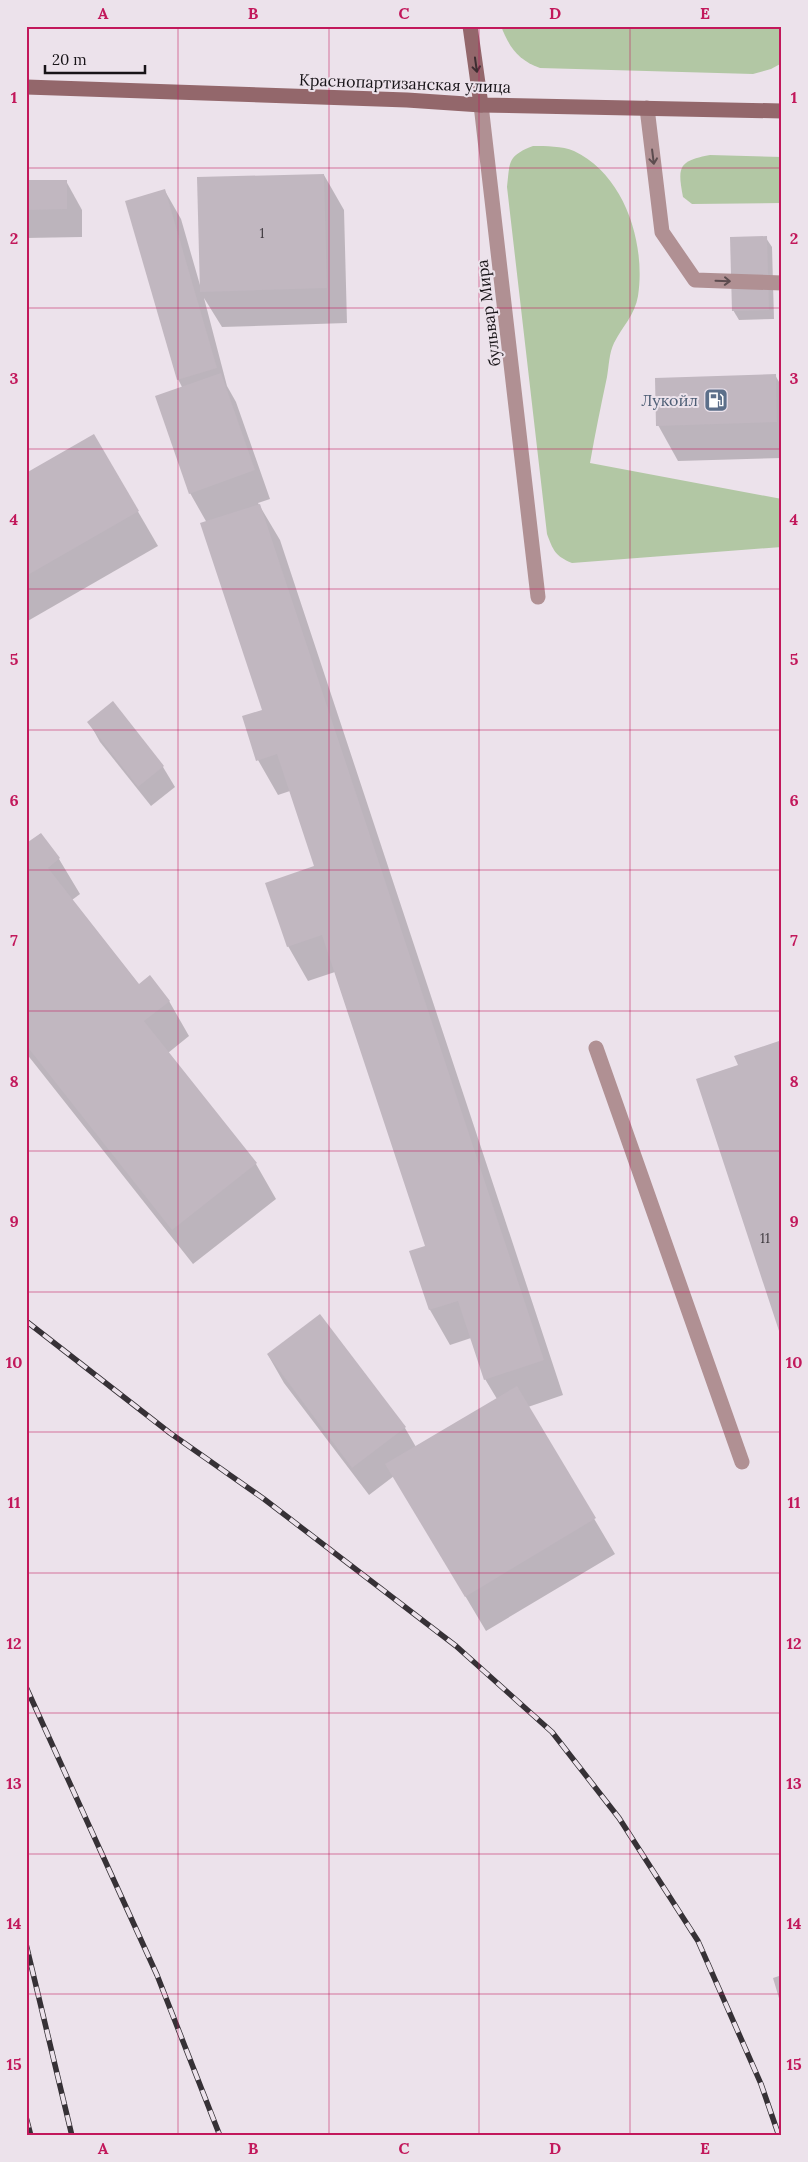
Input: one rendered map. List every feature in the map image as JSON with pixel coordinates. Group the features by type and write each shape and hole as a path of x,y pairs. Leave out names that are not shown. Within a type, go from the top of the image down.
{"main road":[{"name":"бульвар Мира","path":"470,26 481,105"},
{"name":"Краснопартизанская улица","path":"26,88 406,100 481,105 782,111"}],"street":[{"name":"бульвар Мира","path":"481,105 538,597"},
{"path":"647,108 662,232 694,280 782,283"},
{"path":"596,1048 742,1462"}],"green space":[{"path":"501,26 782,26 782,63 771,69 753,74 540,68 532,65 515,52"},
{"path":"533,146 559,147 574,151 592,162 607,176 619,194 628,213 639,255 640,276 638,296 631,315 611,351 590,463 782,499 782,547 572,563 558,555 553,548 547,534 507,187 511,161 518,153"},
{"path":"710,155 782,157 782,203 692,204 683,197 681,172 686,163"}],"building":[{"path":"324,174 327,288 200,292 197,177"},
{"path":"26,180 67,180 67,209 26,210"},
{"path":"165,189 217,368 177,380 125,201"},
{"path":"767,236 769,310 732,311 730,237"},
{"path":"221,373 255,470 189,494 155,396"},
{"name":"Лукойл","path":"776,374 777,422 656,426 655,378"},
{"path":"94,434 139,511 26,576 26,473"},
{"path":"260,504 544,1360 484,1380 458,1301 429,1310 409,1251 425,1246 322,935 287,947 265,883 314,866 277,754 256,761 242,716 262,710 200,523"},
{"path":"113,701 164,766 138,787 87,722"},
{"path":"41,833 60,858 48,868 139,984 150,975 170,1001 144,1021 257,1163 172,1230 26,1045 26,840 28,842"},
{"path":"782,1040 781,1337 696,1079 738,1065 734,1056"},
{"path":"320,1314 406,1427 352,1468 267,1354"},
{"path":"517,1386 596,1518 465,1597 385,1464"},
{"path":"782,1975 782,2005 781,2005 773,1978"}],"railway":[{"path":"26,1321 170,1433 264,1499 456,1646 552,1732 619,1818 698,1941 761,2084 779,2136"},
{"path":"26,1687 157,1975 220,2136"},
{"path":"26,1944 72,2136"},
{"path":"26,2117 31,2136"}],"place":[{"name":"Лукойл","path":"716,400"}]}
